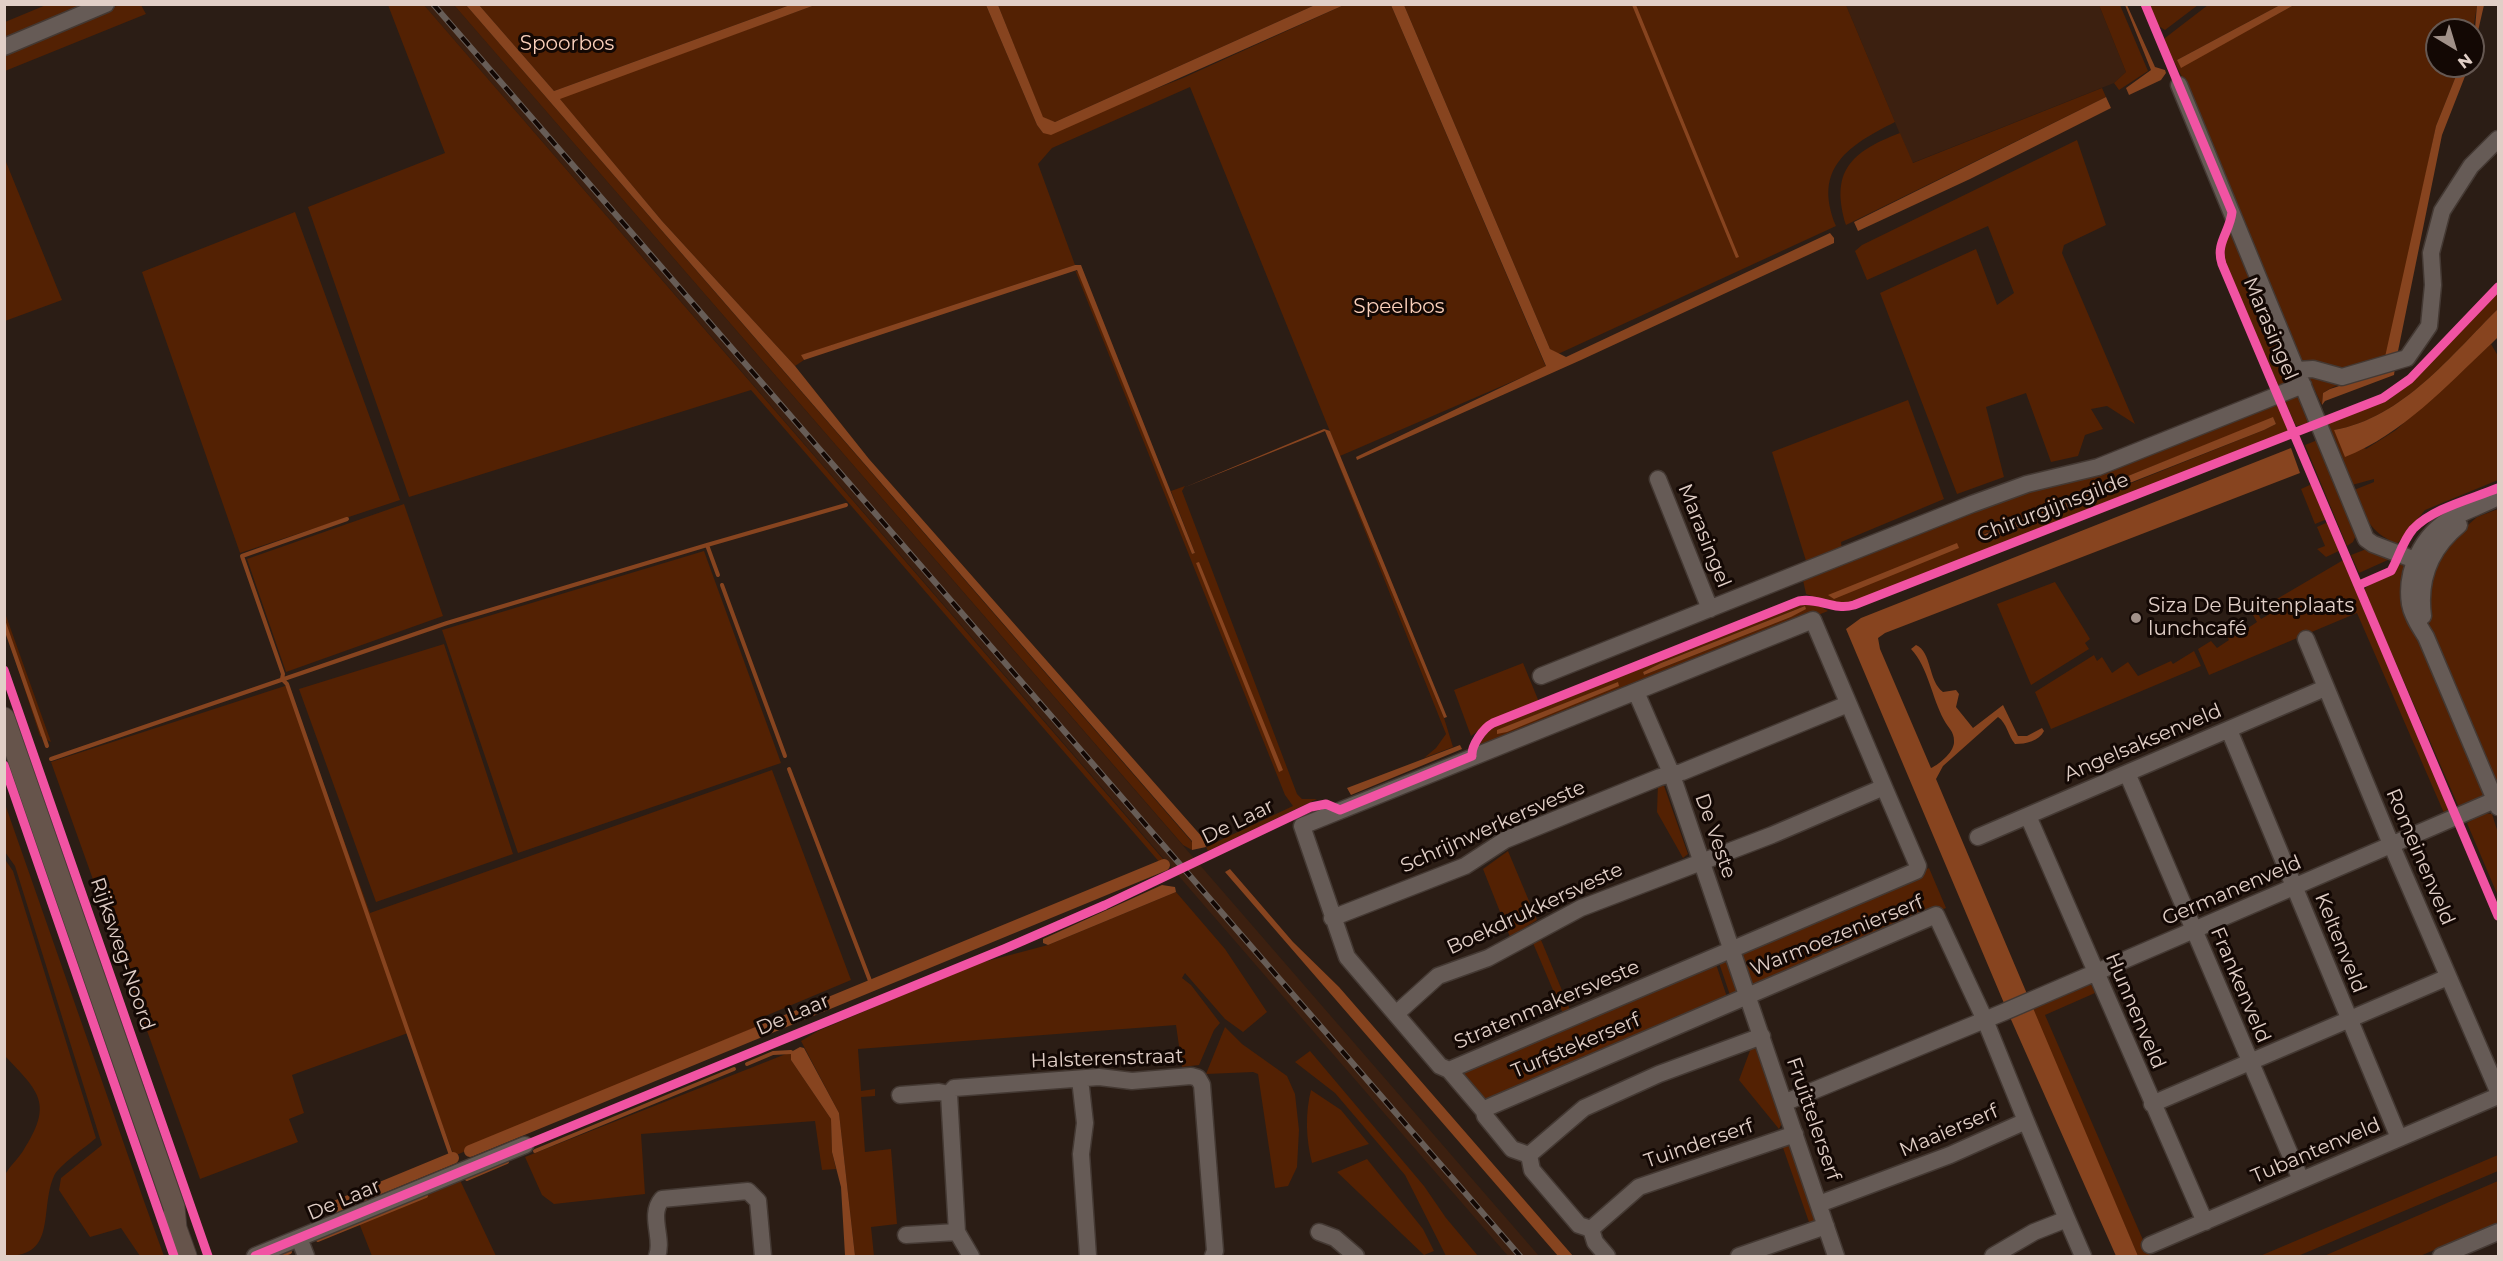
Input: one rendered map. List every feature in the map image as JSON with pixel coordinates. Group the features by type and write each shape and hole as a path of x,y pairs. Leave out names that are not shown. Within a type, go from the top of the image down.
{"main road":[{"name":"Rijksweg-Noord","path":"4,718 174,1207"},
{"path":"174,1207 176,1228 186,1257"},
{"path":"174,1207 185,1225 198,1257"}],"street":[{"path":"4,47 106,4"},
{"name":"Marasingel","path":"2179,85 2367,538 2373,544 2421,563"},
{"path":"2300,378 2313,369 2342,377 2407,358 2429,326 2433,285 2431,254 2442,211 2471,166 2499,139"},
{"name":"Chirurgijnsgilde","path":"1541,676 1980,501 2027,484 2098,467 2300,378"},
{"name":"Marasingel","path":"1658,479 1710,609"},
{"path":"2497,803 2410,605 2409,583 2421,563 2431,535 2443,524 2499,497"},
{"path":"2421,563 2458,525 2499,505"},
{"path":"1636,692 1812,620 1884,786"},
{"name":"Romeinenveld","path":"2306,639 2391,844 2499,1091"},
{"name":"Angelsaksenveld","path":"1978,837 2325,688"},
{"name":"De Veste","path":"1636,692 1672,775 1747,996"},
{"name":"Stratenmakersveste","path":"1636,692 1302,826 1347,957 1440,1065 1449,1070 1916,871 1918,866 1884,786"},
{"name":"Schrijnwerkersveste","path":"1332,918 1466,866 1505,840 1848,704"},
{"name":"Keltenveld","path":"2229,730 2399,1138"},
{"name":"Frankenveld","path":"2127,773 2301,1180"},
{"name":"Boekdrukkersveste","path":"1396,1013 1438,976 1488,958 1581,908 1772,835 1884,786"},
{"name":"Germanenveld","path":"1785,1102 2004,1012 2391,844 2497,803"},
{"name":"Hunnenveld","path":"2028,816 2205,1222"},
{"name":"Warmoezenierserf","path":"1747,996 1936,915 1985,1020"},
{"path":"2152,1104 2448,977"},
{"name":"Fruittelerserf","path":"1747,996 1836,1257"},
{"name":"Turfstekerserf","path":"1484,1111 1500,1102 1747,996"},
{"name":"Maaierserf","path":"1819,1204 1950,1155 2026,1122 1985,1020"},
{"path":"1529,1155 1584,1108 1659,1074 1762,1036"},
{"path":"1449,1070 1484,1111 1485,1116 1512,1149 1529,1155"},
{"name":"Halsterenstraat","path":"900,1095 939,1092 949,1094 954,1088 962,1086 1099,1077 1132,1081 1198,1078 1202,1085 1215,1251 1213,1257"},
{"path":"1080,1079 1085,1123 1081,1154 1088,1257"},
{"path":"949,1094 957,1232 971,1257"},
{"name":"Tubantenveld","path":"2150,1245 2499,1096"},
{"path":"2026,1122 2083,1257"},
{"name":"Tuinderserf","path":"1591,1229 1639,1187 1795,1134"},
{"name":"De Laar","path":"255,1257 525,1144"},
{"path":"1529,1155 1532,1170 1579,1225 1591,1229 1595,1242 1607,1257"},
{"path":"657,1257 659,1250 656,1210 662,1199 748,1191 758,1201 763,1257"},
{"path":"1993,1257 2034,1232 2067,1219"},
{"path":"1739,1257 1826,1226"},
{"path":"906,1236 957,1232"},
{"path":"1319,1232 1335,1238 1356,1257"},
{"path":"2440,1257 2498,1234"},
{"path":"299,1238 306,1257"}],"shaded area":[{"path":"424,5 454,5 1539,1256 1508,1256"},
{"path":"466,5 479,5 554,91 790,5 815,5 560,99 662,221 795,366 869,459 1203,838 1206,847 1192,850 1192,841"},
{"path":"986,5 998,5 1043,117 1055,122 1315,5 1344,5 1051,135 1043,133 1037,125"},
{"path":"1391,5 1404,5 1550,349 1566,357 1830,233 1834,238 1834,243 1357,460 1356,457 1546,366"},
{"path":"1632,5 1636,5 1739,257 1736,258"},
{"path":"1846,5 2099,5 2126,72 2114,83 1912,163"},
{"path":"2125,5 2127,5 2155,67 2165,70 2166,73 2161,80 2129,95 2126,88 2151,70"},
{"path":"2280,5 2294,5 2181,68 2177,60"},
{"path":"2477,5 2484,5 2481,18 2476,18"},
{"path":"2455,78 2464,78 2442,135 2397,356 2385,357 2436,126"},
{"path":"2106,97 2111,108 1970,179 1858,231 1854,222"},
{"path":"1075,265 1081,265 1195,553 1192,554 1077,270 804,360 801,355"},
{"path":"2498,309 2498,337 2491,344 2405,422 2386,436 2345,457 2334,430 2359,423 2404,399 2444,364"},
{"path":"2395,368 2394,375 2325,401 2322,405 2323,393 2330,389"},
{"path":"2273,417 2276,424 2264,430 1980,542 1978,537"},
{"path":"1324,429 1330,431 1447,717 1444,718 1325,431 1183,488"},
{"path":"2291,448 2300,473 1885,633 1878,638 1880,649 1931,768 1950,753 1954,745 1954,738 1940,711 1922,665 1911,649 1916,645 1925,654 1938,687 1943,692 1956,690 1959,694 1956,707 1973,728 2003,705 2018,736 2027,736 2042,728 2044,731 2032,741 2015,744 1998,717 1943,766 1936,779 2138,1256 2116,1256 2009,1015 1846,629 1861,618"},
{"path":"1957,543 1959,548 1834,599 1828,595"},
{"path":"1199,562 1283,770 1279,772 1196,563"},
{"path":"1805,606 1806,609 1791,617 1644,675 1643,672 1661,663"},
{"path":"1618,682 1619,686 1507,732 1497,734 1497,730"},
{"path":"1460,745 1462,749 1351,795 1347,788"},
{"path":"1230,869 1293,942 1339,987 1573,1256 1558,1256 1225,872"},
{"path":"1162,885 1175,887 1176,892 1048,945 1043,943 1043,939"},
{"path":"800,1047 804,1048 839,1113 855,1256 845,1255 841,1187 832,1152 831,1119 791,1060 791,1052"}],"green space":[{"path":"46,5 87,5 5,44 5,22"},
{"path":"119,5 141,5 146,14 5,71 4,51"},
{"path":"388,5 424,5 1163,859 1161,864 751,390 409,497 308,207 445,153"},
{"path":"454,5 466,5 1192,842 1192,850 1183,845"},
{"name":"Spoorbos","path":"479,5 790,5 554,91"},
{"name":"Speelbos","path":"815,5 986,5 1037,125 1043,133 1183,78 1344,5 1391,5 1546,367 1340,456 1190,87 1052,148 1038,164 1075,265 802,355 804,360 795,366 662,221 559,98"},
{"path":"998,5 1315,5 1055,122 1043,118"},
{"path":"1404,5 1846,5 1895,122 1863,140 1839,161 1832,174 1829,189 1830,206 1836,226 1558,354 1550,349"},
{"path":"2099,5 2120,5 2148,71 2119,90 2114,83 2126,72"},
{"path":"2148,5 2198,5 2165,30 2157,25"},
{"path":"2208,5 2280,5 2177,60 2181,67 2294,5 2477,5 2475,18 2425,18 2425,78 2455,78 2436,126 2389,349 2376,368 2323,393 2322,405 2301,362 2191,95 2165,43 2165,38"},
{"path":"2102,88 2106,97 1846,225 1842,207 1843,178 1848,166 1868,148 1900,133 1913,163"},
{"path":"2077,140 2106,225 2064,245 2062,253 2135,424 2107,406 2091,409 2103,429 2085,435 2078,456 2051,462 2026,393 1986,407 2004,477 1957,494 1880,293 1976,249 1997,305 2014,293 1988,226 1867,280 1855,251 1862,245"},
{"path":"4,157 62,300 5,321 4,321"},
{"path":"295,212 400,500 240,553 142,272"},
{"path":"2232,225 2293,383 2279,387 2225,263 2224,246"},
{"path":"1075,270 1079,273 1192,554 1195,553 1171,491 1185,486 1182,491 1297,794 1302,799 1317,799 1208,851 1206,847 1293,806 1285,795"},
{"path":"2498,291 2498,309 2444,364 2404,399 2359,423 2334,430 2366,449 2396,430 2491,344 2498,356 2498,480 2425,510 2397,544 2380,534 2369,523 2354,490 2374,482 2374,479 2352,485 2327,423 2390,399"},
{"path":"2295,395 2301,396 2314,422 2296,426 2284,399"},
{"path":"1908,400 1944,499 1841,542 1842,550 1807,564 1772,452"},
{"path":"2277,401 2289,428 2287,432 1851,604 1838,605 1806,594 1803,580 2013,494","holes":["2273,418 2276,424 1984,542 1978,536"]},
{"path":"1325,431 1444,718 1453,747 1424,758 1436,748 1446,734"},
{"path":"2320,439 2356,535 2353,542 2347,546 2305,445"},
{"path":"2312,484 2327,519 2315,524 2301,489"},
{"path":"404,504 443,616 286,672 247,559"},
{"path":"2498,509 2498,790 2431,633 2425,601 2440,550 2477,517"},
{"path":"2328,522 2341,550 2326,557 2317,549 2325,546 2317,527"},
{"path":"2369,548 2390,556 2390,559 2359,573 2351,555"},
{"path":"704,551 781,763 518,853 442,630"},
{"path":"2345,559 2441,786 2449,811 2444,813 2357,613 2209,675 2198,649 2211,641 2217,648 2229,640 2225,633 2231,630 2236,636 2257,622 2253,615 2257,612 2261,619 2275,611 2270,603"},
{"path":"2398,561 2404,567 2485,791 2483,798 2460,810 2364,590 2368,585 2391,573"},
{"path":"2055,582 2090,639 2085,643 2089,649 2031,685 1997,604"},
{"path":"1802,603 1818,605 1828,611 1483,749 1478,747 1490,728","holes":["1805,606 1791,617 1644,675 1643,672 1661,663"]},
{"path":"4,613 51,742 40,736 5,629"},
{"path":"444,644 513,854 376,902 299,689"},
{"path":"2194,651 2201,666 2051,729 2035,692 2094,655 2097,661 2102,657 2112,673 2128,662 2138,676 2171,661 2173,664"},
{"path":"1523,663 1539,702 1491,722 1471,736 1454,690"},
{"path":"288,685 370,913 772,770 851,980 763,1017 765,1023 454,1156 408,1033 292,1075 304,1113 289,1119 298,1142 200,1179 51,762"},
{"path":"1663,783 1688,854 1683,858 1657,812 1658,784"},
{"path":"5,804 164,1256 140,1256 121,1228 90,1237 59,1190 61,1178 102,1145 15,866 5,852"},
{"path":"2484,813 2492,814 2498,833 2498,896 2467,823"},
{"path":"1508,851 1537,920 1510,937 1483,869"},
{"path":"4,858 13,871 96,1138 54,1176 40,1240 33,1249 22,1254 5,1256 4,1177 33,1135 40,1109 34,1089 5,1056"},
{"path":"1929,868 1946,908 1752,988 1738,953"},
{"path":"1176,892 1225,949 1267,1012 1243,1032 1225,1019 1185,973 1182,978 1191,985 1220,1023 1214,1030 1199,1065 1182,1067 1176,1025 858,1049 861,1091 875,1089 875,1096 861,1097 865,1152 891,1149 897,1224 871,1227 874,1256 855,1256 839,1113 801,1041 818,1031 976,964 1048,945"},
{"path":"1541,940 1571,1012 1564,1016 1533,943"},
{"path":"1725,959 1731,963 1739,992 1731,998 1718,960"},
{"path":"1715,961 1728,1000 1482,1104 1457,1072"},
{"path":"2090,982 2095,993 2045,1015 2150,1256 2138,1256 2031,1008"},
{"path":"1225,1027 1242,1044 1287,1076 1295,1094 1299,1130 1297,1167 1288,1186 1275,1188 1258,1074 1253,1072 1206,1074"},
{"path":"1751,1048 1756,1049 1782,1123 1779,1129 1739,1080"},
{"path":"1310,1051 1424,1186 1446,1218 1478,1256 1446,1256 1405,1175 1335,1093 1295,1062"},
{"path":"791,1052 791,1060 831,1119 832,1152 836,1169 822,1170 815,1121 641,1134 645,1194 554,1204 542,1195 525,1157"},
{"path":"1311,1090 1341,1110 1369,1144 1312,1163 1307,1127"},
{"path":"1781,1142 1791,1146 1815,1221 1810,1225"},
{"path":"2498,1155 2498,1171 2298,1256 2260,1256"},
{"path":"1367,1159 1423,1229 1434,1251 1424,1255 1337,1172"},
{"path":"459,1178 496,1256 372,1256 359,1223"},
{"path":"2498,1181 2498,1223 2420,1256 2324,1256"}],"waterway":[{"path":"707,545 846,505"},
{"path":"347,519 242,556 283,674 282,679 287,684 452,1158"},
{"path":"51,759 447,623 707,545 718,575"},
{"path":"722,585 785,756"},
{"path":"4,623 47,746"},
{"path":"789,769 872,986"},
{"path":"470,1151 1164,865"},
{"path":"747,1064 773,1053 791,1052"},
{"path":"535,1151 734,1069"},
{"path":"332,1208 453,1158"},
{"path":"467,1179 507,1162"},
{"path":"318,1240 426,1196"},
{"path":"279,1256 290,1252"}],"railway":[{"path":"433,4 1520,1256"}],"cycle path":[{"path":"2145,4 2232,212 2220,250 2222,264 2498,916"},
{"path":"255,1256 1004,949 1105,905 1311,807 1326,804 1340,810 1472,756 1473,747 1478,738 1493,723 1799,601 1806,600 1840,606 1854,605 2383,398 2410,379 2498,287"},
{"path":"2359,585 2391,571 2413,529 2431,515 2498,488"},
{"path":"4,670 208,1256"},
{"path":"4,765 174,1256"}],"place":[{"name":"Siza De Buitenplaats lunchcafé","path":"2136,618"}]}
